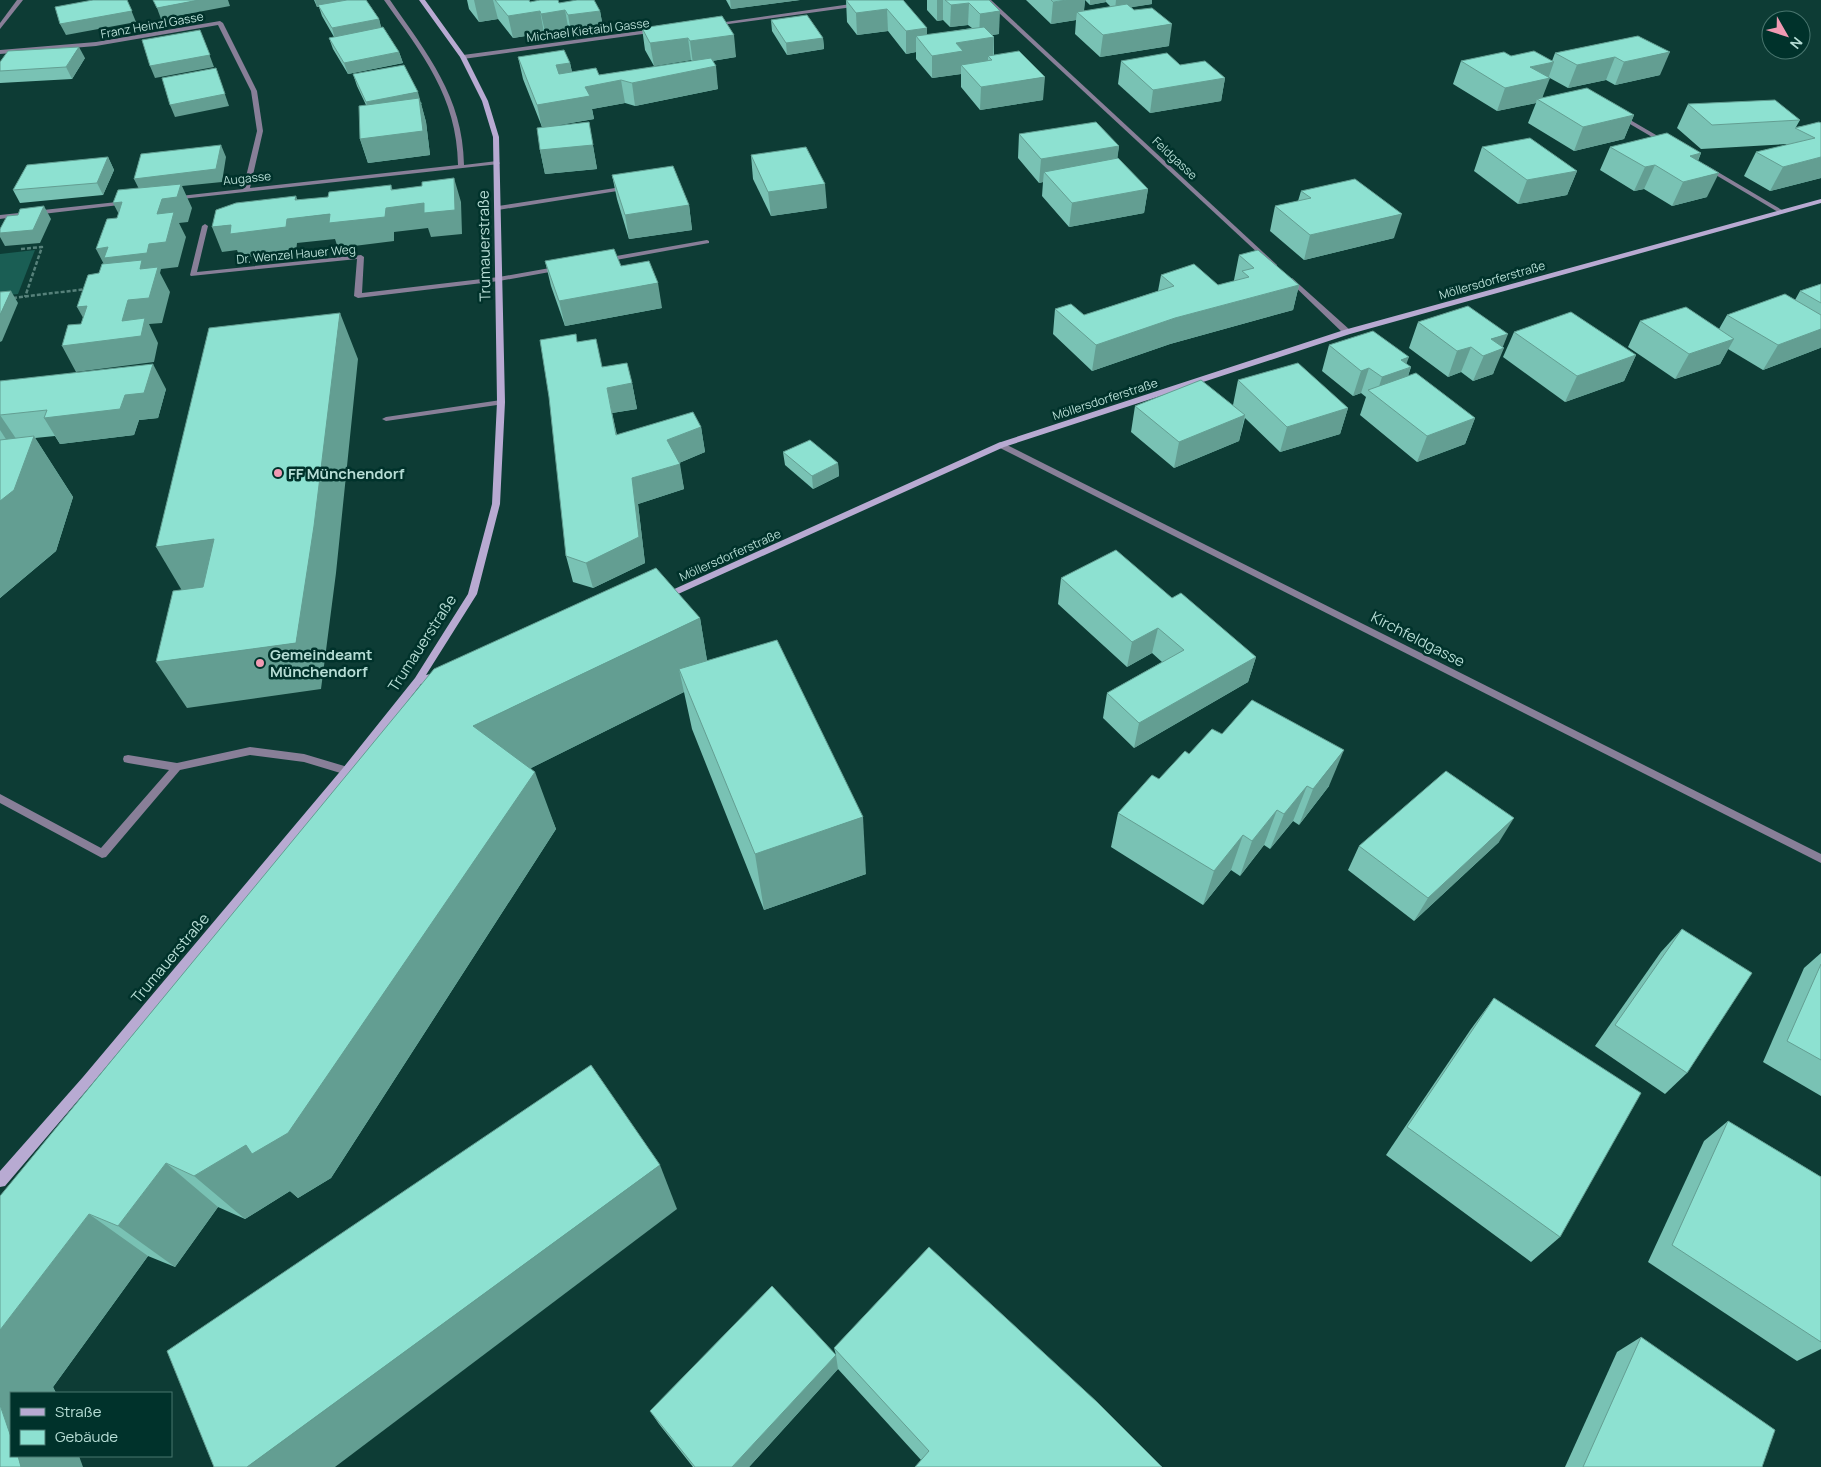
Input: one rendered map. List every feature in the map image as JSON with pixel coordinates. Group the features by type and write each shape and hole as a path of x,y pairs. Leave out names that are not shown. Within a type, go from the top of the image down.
{"main road":[{"name":"Trumauerstraße","path":"0,1182 346,771 418,681 472,594 496,504 501,402 498,163 496,137 485,101 463,56 422,0"},
{"name":"Möllersdorferstraße","path":"658,600 1001,445 1347,332 1821,201"},
{"path":"418,681 444,674"}],"street":[{"path":"0,27 20,0"},
{"path":"387,0 441,83 454,112 461,146 461,167"},
{"name":"Feldgasse","path":"988,0 1347,332"},
{"path":"710,24 865,4"},
{"name":"Franz Heinzl Gasse","path":"0,52 96,44 220,23 254,92 258,115 260,131 246,190"},
{"name":"Michael Kietaibl Gasse","path":"463,56 662,30"},
{"path":"1614,113 1672,147"},
{"path":"1697,162 1780,211"},
{"name":"Augasse","path":"168,198 498,163"},
{"path":"498,208 632,188"},
{"path":"0,217 129,202"},
{"name":"Dr. Wenzel Hauer Weg","path":"205,226 193,275 362,257 358,296 499,279"},
{"path":"601,261 707,242"},
{"path":"499,279 572,266"},
{"path":"386,419 501,402"},
{"name":"Kirchfeldgasse","path":"1001,445 1821,859"},
{"path":"128,759 177,767 250,751 304,758 346,771"},
{"path":"0,798 102,854 177,767"}],"path":[{"path":"17,249 42,247 25,297"},
{"path":"8,299 94,288"}],"green space":[{"path":"35,250 18,294 0,296 0,254"}],"building":[{"path":"93,0 127,0 132,11 60,24 55,7"},
{"path":"153,0 199,0 157,8"},
{"path":"347,0 366,0 379,19 332,28 318,5"},
{"path":"495,0 529,0 530,2 558,0 559,3 594,0 600,11 568,15 565,10 541,14 540,11 508,16"},
{"path":"846,0 903,0 927,28 906,31 887,9 856,13"},
{"path":"945,0 989,0 1000,11 980,14 969,3 951,5"},
{"path":"1051,0 1067,0 1053,2"},
{"path":"1127,4 1134,10 1152,8 1172,24 1103,35 1077,12"},
{"path":"807,15 823,38 786,43 771,20"},
{"path":"722,16 734,35 690,41 688,38 650,43 642,28"},
{"path":"383,27 399,52 344,63 329,38"},
{"path":"984,27 994,37 956,43 963,51 932,56 916,36"},
{"path":"200,30 210,55 150,66 142,40"},
{"path":"1638,36 1670,52 1624,62 1615,57 1577,65 1555,53"},
{"path":"79,47 66,67 0,71 0,62 8,51"},
{"path":"564,50 570,63 556,65 559,74 596,68 599,75 711,58 716,66 632,83 621,80 585,87 590,96 537,105 518,57"},
{"path":"1019,51 1045,77 981,87 961,65 992,60 988,56"},
{"path":"1534,51 1554,62 1530,67 1550,78 1505,88 1461,61 1504,52 1511,56"},
{"path":"1167,53 1180,65 1205,61 1225,78 1153,90 1121,61"},
{"path":"404,65 418,92 366,102 353,74"},
{"path":"216,68 225,94 170,105 162,78"},
{"path":"1587,88 1634,115 1583,127 1537,99"},
{"path":"419,98 423,131 360,139 359,106"},
{"path":"1775,100 1800,120 1712,125 1688,104"},
{"path":"589,122 593,145 540,150 537,128"},
{"path":"1096,122 1119,146 1041,159 1019,134"},
{"path":"1821,123 1821,157 1783,167 1756,152 1815,138 1795,128"},
{"path":"1667,133 1701,153 1690,156 1719,173 1683,182 1655,165 1645,167 1610,147"},
{"path":"1530,138 1577,171 1527,180 1482,147"},
{"path":"221,145 216,169 134,179 141,154"},
{"path":"806,147 825,184 768,192 751,155"},
{"path":"108,157 97,183 13,190 27,165"},
{"path":"1118,158 1148,189 1072,203 1044,172"},
{"path":"673,166 689,205 625,215 612,175"},
{"path":"454,178 455,210 424,213 424,203 386,208 385,217 329,223 330,214 287,219 286,227 230,234 231,225 212,227 216,210 236,203 296,196 295,200 328,197 329,192 391,185 391,190 422,186 422,182"},
{"path":"1355,179 1402,214 1310,235 1275,206 1311,198 1301,191"},
{"path":"181,184 177,197 162,199 157,214 174,212 166,242 149,244 147,253 104,258 108,247 96,249 107,219 117,218 122,202 113,203 118,190"},
{"path":"44,206 33,230 0,233 0,229 7,216 18,215 20,209"},
{"path":"614,249 621,266 649,261 658,283 559,301 545,261"},
{"path":"1258,250 1299,285 1175,318 1096,345 1055,309 1071,304 1084,315 1174,286 1161,275 1194,264 1218,285 1249,277 1242,271 1254,268 1239,255"},
{"path":"142,260 140,269 158,267 149,298 128,300 122,321 145,318 141,336 62,346 68,325 81,324 87,306 77,307 88,275 99,273 102,264"},
{"path":"1821,284 1821,303 1800,291"},
{"path":"11,291 0,315 0,292"},
{"path":"1785,294 1821,315 1821,329 1778,345 1727,315"},
{"path":"1468,306 1508,334 1491,339 1504,348 1483,356 1471,347 1457,351 1418,322"},
{"path":"1686,307 1734,339 1689,354 1640,321"},
{"path":"1571,312 1636,355 1577,376 1514,332"},
{"path":"340,313 314,526 296,643 156,662 173,591 203,587 214,539 156,547 209,328"},
{"path":"1373,331 1409,357 1401,360 1411,367 1382,377 1369,368 1361,371 1329,345"},
{"path":"576,334 577,342 596,339 602,367 627,363 632,383 607,388 616,435 693,412 701,427 667,440 680,464 632,478 639,537 586,563 566,556 549,397 540,340"},
{"path":"1298,363 1348,408 1287,427 1238,380"},
{"path":"153,364 144,393 125,395 120,409 44,418 47,410 0,415 0,381"},
{"path":"1416,373 1475,418 1427,436 1368,390"},
{"path":"1201,380 1245,415 1179,442 1135,406"},
{"path":"34,436 14,490 0,501 0,440"},
{"path":"810,440 838,463 812,476 783,452"},
{"path":"1116,550 1172,598 1181,593 1256,657 1139,723 1107,693 1184,650 1158,628 1132,642 1061,578"},
{"path":"656,568 700,618 473,726 535,772 288,1133 252,1154 246,1145 194,1176 166,1163 118,1226 89,1214 0,1330 0,1196 434,669"},
{"path":"777,640 863,817 755,854 679,669"},
{"path":"1252,700 1344,750 1313,789 1307,786 1284,814 1277,810 1252,841 1243,835 1214,871 1118,813 1152,775 1159,779 1185,751 1189,754 1212,729 1222,734"},
{"path":"1446,771 1514,818 1428,898 1359,846"},
{"path":"1682,929 1752,973 1687,1073 1615,1025"},
{"path":"1821,964 1821,1060 1787,1041"},
{"path":"1494,998 1641,1093 1560,1237 1407,1127"},
{"path":"591,1065 660,1165 247,1467 214,1467 167,1351"},
{"path":"1728,1121 1821,1177 1821,1342 1672,1245"},
{"path":"929,1247 1097,1402 1162,1467 915,1467 929,1451 834,1348"},
{"path":"772,1286 836,1355 732,1467 695,1467 650,1411"},
{"path":"1641,1337 1775,1430 1762,1467 1583,1467"},
{"path":"0,1405 10,1434 10,1457 18,1457 21,1467 0,1467"}],"place":[{"name":"FF Münchendorf","path":"278,473"},
{"name":"Gemeindeamt Münchendorf","path":"260,663"}]}
